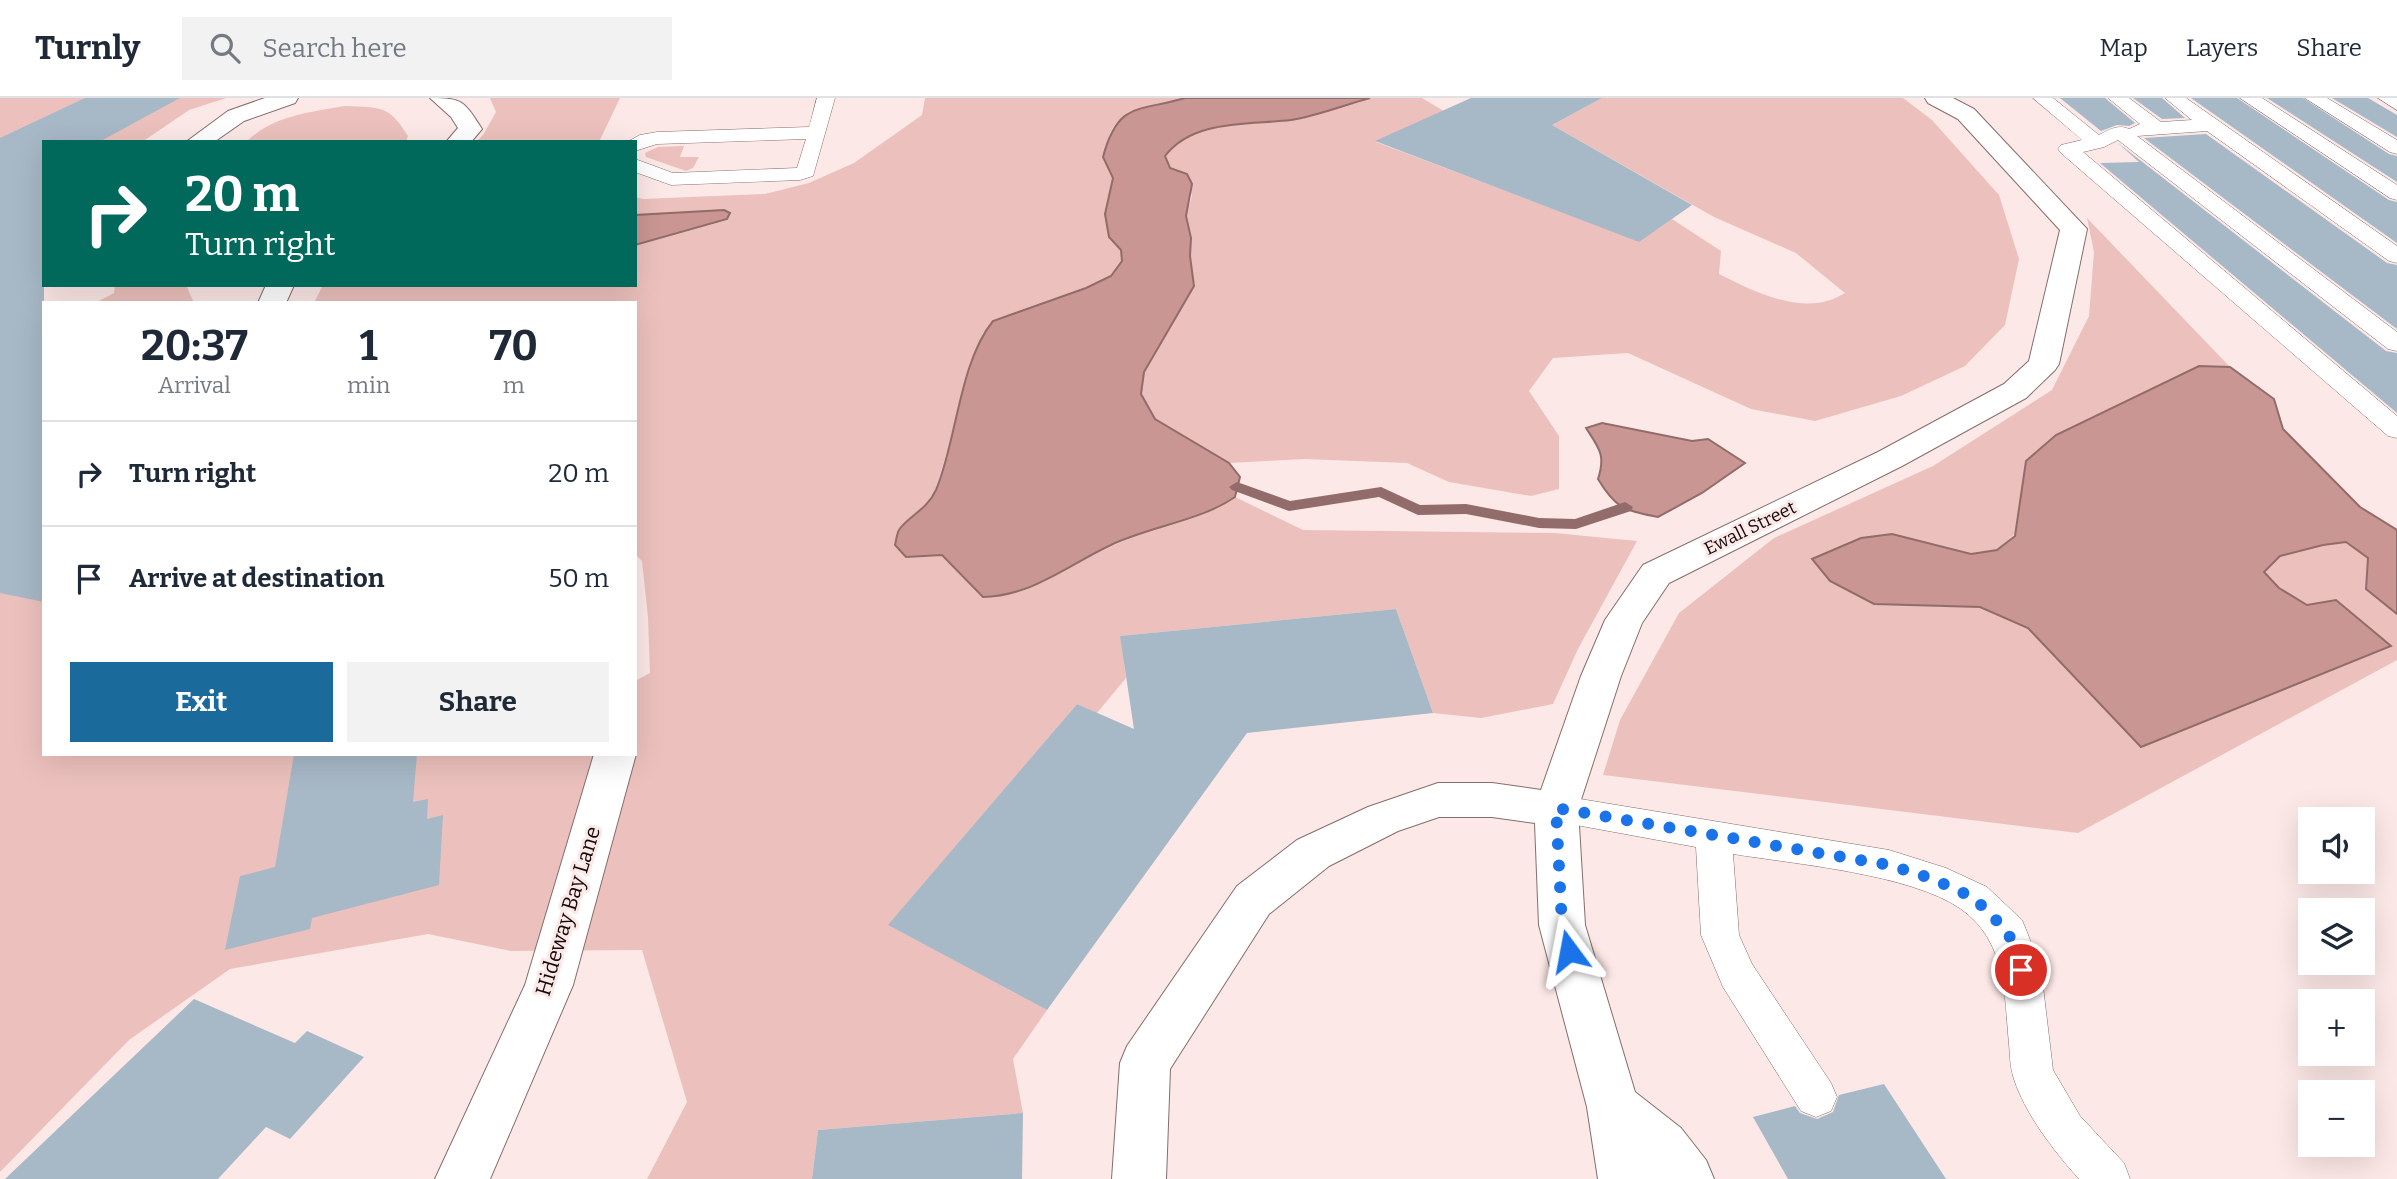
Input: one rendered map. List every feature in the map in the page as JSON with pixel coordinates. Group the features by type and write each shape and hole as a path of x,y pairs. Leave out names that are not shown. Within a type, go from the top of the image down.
{"street":[{"path":"201,140 236,116 287,98"},
{"path":"441,98 460,113 470,130 460,140"},
{"name":"Ewall Street","path":"1625,1179 1613,1107 1562,925 1556,808 1601,676 1624,620 1656,574 1890,459 2015,391 2044,364 2074,229 1966,114 1936,98"},
{"name":"Hideway Bay Lane","path":"462,1179 549,985 614,756"},
{"path":"1139,1179 1145,1063 1253,900 1313,852 1383,819 1438,800 1492,800 1556,808"},
{"path":"1613,1107 1662,1147 1687,1179"}],"lane":[{"path":"637,166 671,179 806,172 826,98"},
{"path":"2042,98 2097,143"},
{"path":"2117,98 2157,128"},
{"path":"2174,98 2397,256"},
{"path":"2249,98 2397,194"},
{"path":"2314,98 2397,148"},
{"path":"2387,98 2397,104"},
{"path":"2211,125 2120,132 2097,143 2068,149 2397,430"},
{"path":"2120,132 2397,344"},
{"path":"638,144 657,138 817,133"},
{"path":"1556,808 1889,865 1933,879 1974,898 2008,932 2021,970 2033,1075 2065,1131 2108,1179"},
{"path":"1714,835 1720,935 1737,975 1816,1097"}],"shaded area":[{"path":"0,98 226,98 189,110 145,140 42,140 42,143 0,168"},
{"path":"490,98 620,98 600,140 478,140 496,112"},
{"path":"925,98 1185,98 1136,110 1117,123 1110,133 1107,156 1113,178 1109,196 1109,237 1121,250 1122,261 1111,276 983,333 935,491 919,513 899,529 895,545 906,557 942,555 1042,583 1125,540 1206,511 1235,497 1303,530 1555,533 1637,541 1578,649 1553,704 1481,718 1433,713 1396,609 1121,636 1126,678 1097,713 1077,704 889,925 1047,1010 1013,1059 1023,1113 818,1130 812,1179 647,1179 687,1102 642,950 511,951 428,934 230,969 129,1040 0,1172 0,476 42,447 42,756 637,756 637,680 650,673 642,561 637,556 637,301 315,301 322,287 637,287 637,244 727,219 724,210 637,215 637,198 765,194 809,183 854,163 922,115"},
{"path":"1185,98 1370,98 1291,120 1206,130 1191,135 1165,156 1170,168 1187,174 1192,184 1186,216 1191,238 1190,256 1194,286 1144,372 1141,394 1155,419 1229,463 1240,477 1235,497 1191,518 1126,538 1034,585 1001,595 983,597 942,555 906,557 895,545 898,531 928,503 936,490 973,358 993,321 1086,288 1111,276 1122,261 1121,250 1109,237 1105,214 1113,178 1103,157 1116,126 1123,117 1132,112"},
{"path":"1370,98 1422,98 1457,119 1376,142 1639,241 1672,219 1721,251 1719,274 1765,295 1798,303 1814,303 1845,293 1796,253 1714,217 1552,125 1602,98 1903,98 1932,120 1999,195 2019,259 2005,325 1965,366 1901,396 1815,421 1751,409 1628,353 1553,358 1529,391 1559,436 1559,489 1531,496 1449,482 1407,463 1305,459 1229,463 1155,419 1141,394 1144,372 1194,286 1190,256 1191,238 1186,216 1192,196 1187,174 1170,168 1165,156 1177,144 1207,130 1301,118"},
{"path":"345,106 375,108 395,118 408,136 407,140 248,140 268,126 305,113"},
{"path":"684,146 680,157 699,157 693,168 686,171 646,157 645,153 658,147"},
{"path":"724,210 730,213 727,219 637,244 637,215"},
{"path":"2087,218 2230,367 2199,366 1997,550 1970,554 1935,544 1861,538 1813,560 1830,581 1941,607 1980,607 2028,628 2141,747 2391,646 2336,600 2307,605 2279,588 2264,572 2279,556 2346,542 2368,558 2366,589 2397,614 2397,660 2078,833 1603,775 1620,720 1679,613 1774,538 1933,466 2052,390 2089,316 2094,252"},
{"path":"115,287 187,287 193,301 99,301 114,293"},
{"path":"2199,366 2230,367 2274,399 2283,429 2360,507 2397,530 2397,614 2366,589 2368,558 2346,542 2280,556 2264,572 2279,588 2307,605 2336,600 2391,646 2141,747 2028,628 1980,607 1874,604 1830,581 1812,559 1861,538 1892,534 1971,554 1997,550 2015,536 2026,461 2056,435"},
{"path":"1602,423 1692,441 1708,439 1745,463 1702,493 1658,517 1637,512 1622,507 1610,497 1598,479 1600,452 1586,428"}],"building":[{"path":"85,98 180,98 103,140 42,140 42,602 0,593 0,138"},
{"path":"1471,98 1602,98 1552,125 1692,205 1639,242 1375,141"},
{"path":"2060,98 2105,98 2135,123 2129,126 2117,125 2101,131"},
{"path":"2133,98 2162,98 2185,118 2162,119"},
{"path":"2191,98 2237,98 2389,200 2397,202 2397,243"},
{"path":"2267,98 2303,98 2389,154 2397,156 2397,182"},
{"path":"2332,98 2368,98 2397,115 2397,137"},
{"path":"2206,134 2387,263 2397,265 2397,329 2144,138"},
{"path":"2118,143 2386,351 2397,353 2397,413 2100,163 2139,162"},
{"path":"1396,609 1433,713 1247,733 1047,1010 888,925 1077,704 1134,729 1120,636"},
{"path":"294,756 417,756 413,802 428,799 427,819 443,815 439,885 312,918 310,929 225,950 240,876 275,867"},
{"path":"194,999 295,1043 307,1031 364,1057 290,1139 266,1127 218,1179 5,1179"},
{"path":"1884,1084 1946,1179 1788,1179 1753,1117 1795,1106 1800,1113 1817,1119 1833,1112 1839,1095"},
{"path":"1023,1113 1022,1179 812,1179 818,1130"}],"waterway":[{"path":"1237,487 1289,506 1381,492 1418,510 1466,509 1539,523 1576,524 1625,507"}],"route":[{"path":"1569,951 1562,925 1556,808 1889,865 1933,879 1974,898 2008,932 2021,970"}]}
